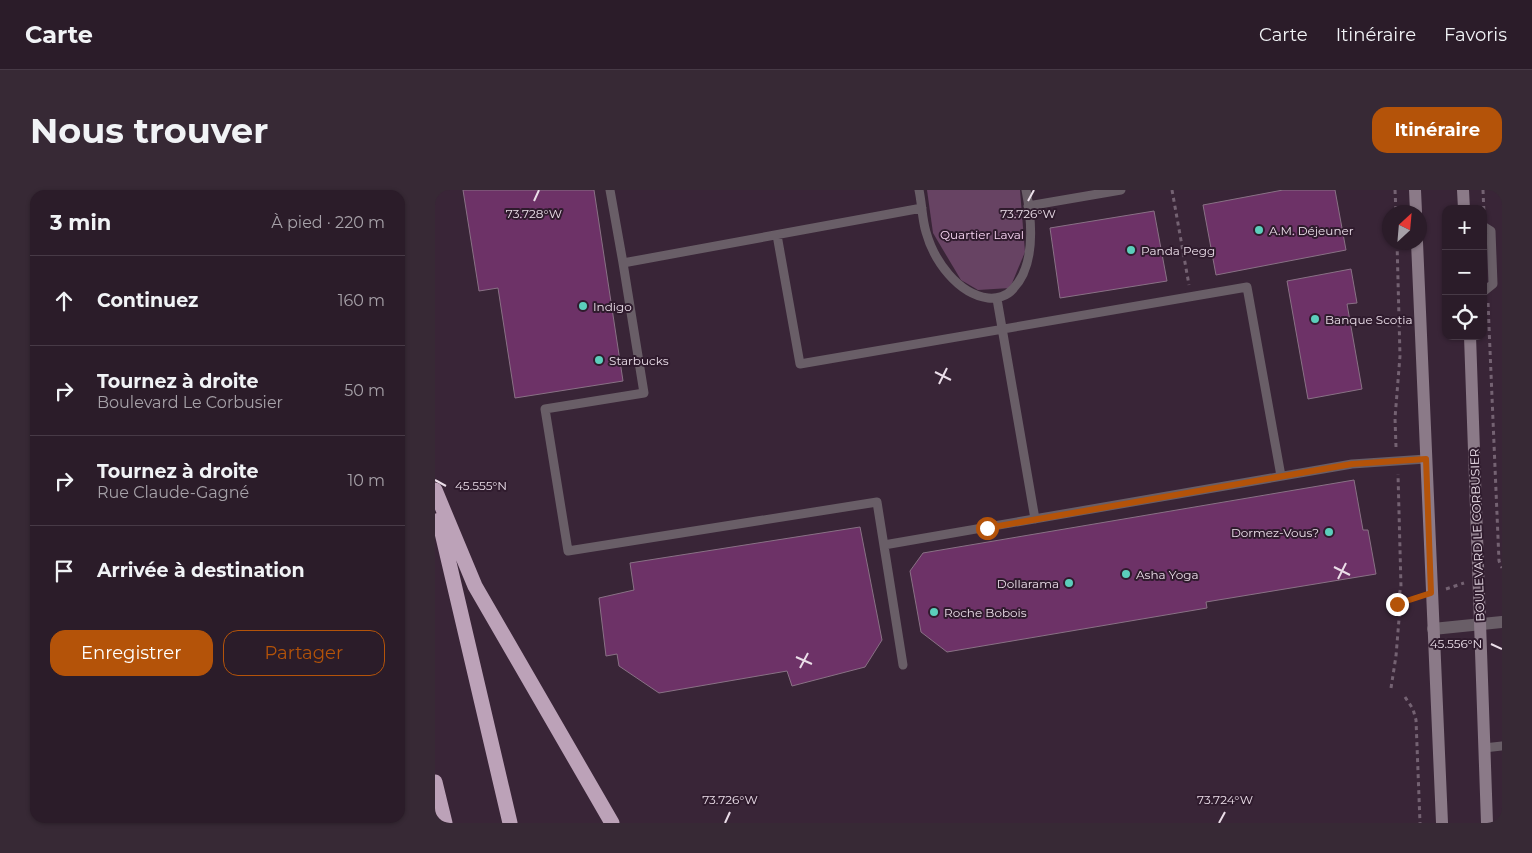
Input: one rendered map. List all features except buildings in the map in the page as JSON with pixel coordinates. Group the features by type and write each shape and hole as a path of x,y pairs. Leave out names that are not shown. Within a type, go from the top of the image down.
{"highway":[{"path":"435,490 475,586 612,823"},
{"path":"435,502 510,823"},
{"path":"435,782 445,823"}],"street":[{"path":"1415,190 1416,205"},
{"path":"1463,190 1464,205"},
{"path":"1417,250 1442,823"},
{"name":"BOULEVARD LE CORBUSIER","path":"1470,340 1487,823"},
{"path":"1433,629 1480,626 1502,622"}],"lane":[{"path":"610,190 644,393 545,409 569,551 877,502 903,665"},
{"path":"919,190 926,233 940,261 951,277 965,291 997,299 1012,291 1022,276 1029,253 1026,190"},
{"path":"1028,206 1121,190"},
{"path":"623,263 922,208"},
{"path":"1487,228 1491,231 1493,284 1487,289"},
{"path":"777,235 800,364 1247,287 1281,476"},
{"path":"997,299 1035,519"},
{"path":"883,546 1281,476 1377,461 1426,459"},
{"path":"1484,748 1502,746"}],"path":[{"path":"1172,190 1191,296"},
{"path":"1395,190 1396,205"},
{"path":"1483,190 1484,205"},
{"path":"1396,440 1395,418 1401,356 1397,250"},
{"name":"BOULEVARD LE CORBUSIER","path":"1488,306 1499,554 1502,569"},
{"path":"1397,604 1401,587 1398,484"},
{"path":"1397,604 1478,579 1502,569"},
{"path":"1391,688 1401,607 1397,604"},
{"path":"1405,698 1413,709 1416,720 1420,823"}],"green space":[{"name":"Quartier Laval","path":"927,190 1020,190 1025,252 1010,288 978,290 961,280 933,233"}],"place":[{"name":"A.M. Déjeuner","path":"1259,230"},
{"name":"Panda Pegg","path":"1131,250"},
{"name":"Indigo","path":"583,306"},
{"name":"Banque Scotia","path":"1315,319"},
{"name":"Starbucks","path":"599,360"},
{"name":"Dormez-Vous?","path":"1329,532"},
{"name":"Asha Yoga","path":"1126,574"},
{"name":"Dollarama","path":"1069,583"},
{"name":"Roche Bobois","path":"934,612"}],"route":[{"path":"987,528 1352,464 1426,459 1431,593 1397,604"}]}
